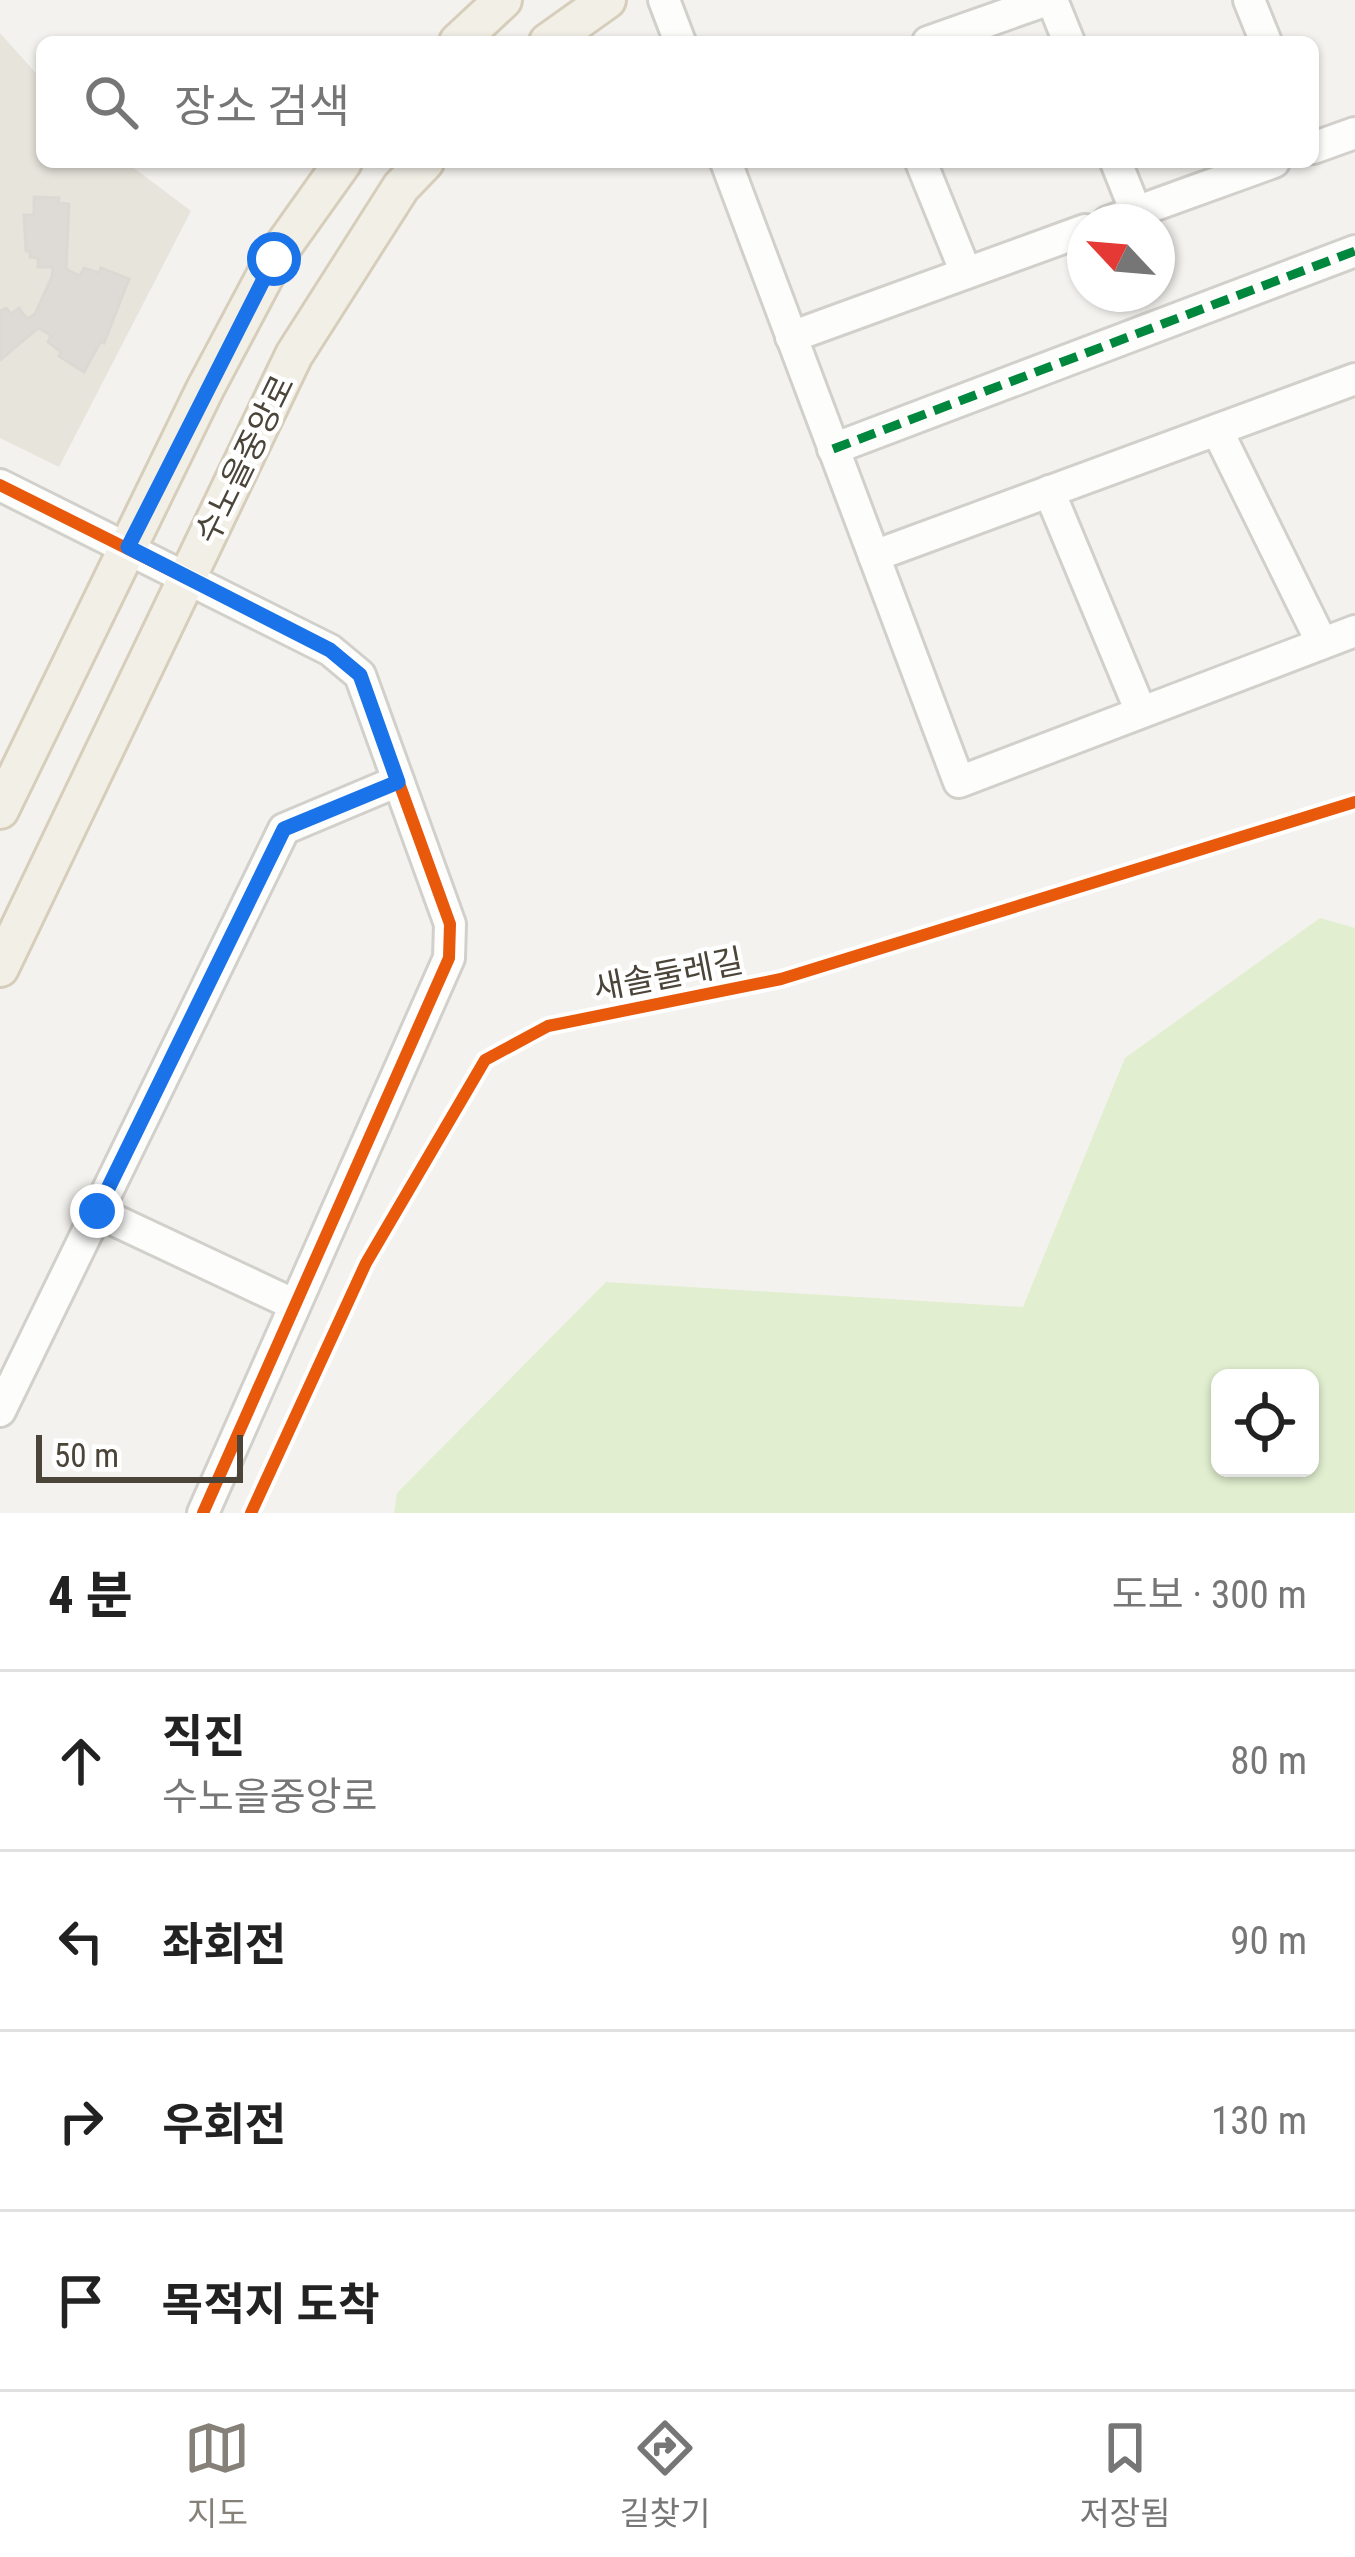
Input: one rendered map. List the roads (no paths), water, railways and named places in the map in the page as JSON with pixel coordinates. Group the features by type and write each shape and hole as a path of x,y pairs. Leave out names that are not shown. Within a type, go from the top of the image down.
{"main road":[{"path":"464,36 503,0"},
{"path":"556,36 607,0"},
{"name":"수노을중앙로","path":"0,810 274,259 340,168"},
{"name":"수노을중앙로","path":"0,968 294,355 401,187 419,168"}],"street":[{"path":"664,0 678,36"},
{"path":"945,36 1050,0 1066,36"},
{"path":"1249,0 1263,36"},
{"path":"1319,146 1355,133"},
{"path":"727,168 959,782 1355,631"},
{"path":"923,168 966,273"},
{"path":"1118,168 1121,204"},
{"path":"1158,204 1257,168"},
{"path":"791,337 1067,237"},
{"path":"833,449 1355,251"},
{"path":"874,556 1355,379"},
{"path":"1216,430 1322,643"},
{"path":"0,485 330,650 360,675 450,924 449,958 203,1513"},
{"path":"1049,491 1142,712"},
{"path":"0,1411 284,829 398,782"},
{"path":"97,1211 293,1304"}]}
